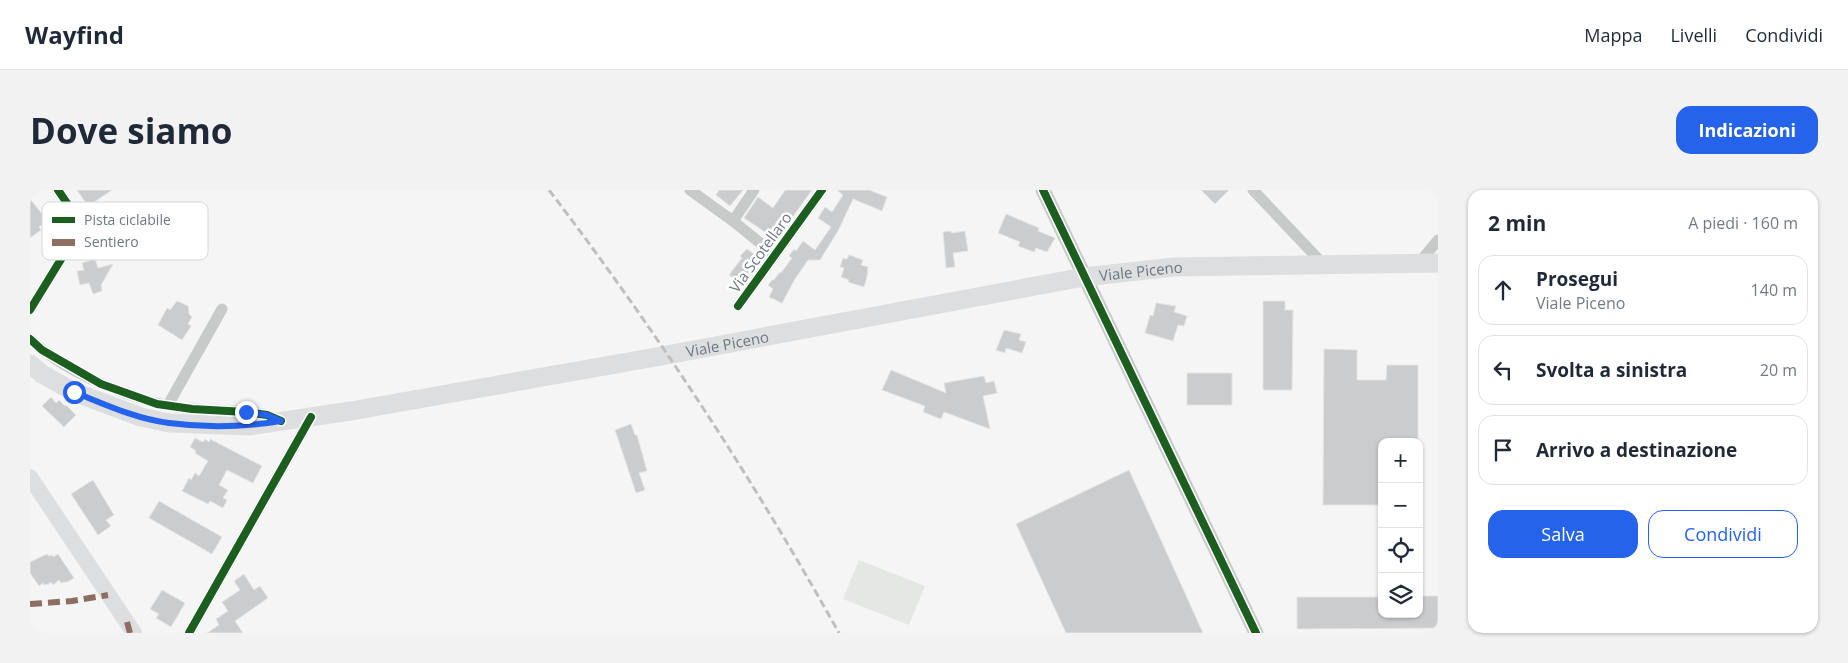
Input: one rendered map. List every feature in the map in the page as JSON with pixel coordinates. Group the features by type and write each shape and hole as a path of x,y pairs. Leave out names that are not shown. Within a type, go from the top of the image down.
{"main road":[{"name":"Viale Piceno","path":"30,364 42,374 74,392 141,417 168,423 249,426 656,357 1084,277 1174,267 1438,263"},
{"path":"30,478 134,633"}],"street":[{"path":"58,190 66,202"},
{"path":"690,190 775,255"},
{"path":"733,221 754,190"},
{"name":"Via Scotellaro","path":"738,306 822,190"},
{"path":"1043,190 1256,633"},
{"path":"1253,190 1323,264"},
{"path":"1419,263 1438,240"},
{"path":"30,310 61,260"},
{"path":"168,405 222,309"},
{"path":"30,339 42,350 101,384 158,404 192,409 246,412 267,415 281,421"},
{"path":"189,633 311,417"}],"shaded area":[{"path":"859,560 925,586 909,625 843,599"}],"building":[{"path":"77,190 112,190 94,202 85,202"},
{"path":"719,190 743,190 730,206 716,195"},
{"path":"785,190 812,190 774,243 763,235 765,232 744,218 758,197 773,208"},
{"path":"837,190 869,190 887,197 882,211 853,199 838,231 820,260 808,260 782,303 769,297 773,289 768,285 781,273 792,258 789,256 794,249 796,251 803,241 815,250 831,227 818,218 825,207 832,212 843,195"},
{"path":"1201,190 1229,190 1215,204"},
{"path":"30,199 42,214 42,224 39,227 41,230 30,238"},
{"path":"1006,214 1039,228 1038,231 1055,238 1047,252 1036,248 1034,252 1018,246 1020,242 998,233"},
{"path":"951,231 951,233 965,231 968,251 953,253 955,267 946,268 943,232"},
{"path":"747,249 754,254 760,253 761,262 744,285 729,275 742,258 740,256"},
{"path":"849,255 863,260 861,265 868,267 864,287 848,282 849,280 841,277 844,268 840,267 843,258 847,259"},
{"path":"95,260 98,268 113,264 101,285 102,291 93,294 89,283 80,285 77,271 84,270 82,263"},
{"path":"177,301 188,306 189,314 192,317 188,324 191,326 182,340 158,325 167,308 170,310"},
{"path":"1263,301 1285,301 1285,310 1293,310 1292,390 1263,390"},
{"path":"1156,303 1176,306 1174,312 1187,316 1184,326 1178,325 1173,341 1145,333 1150,315 1153,316"},
{"path":"1004,330 1021,334 1019,340 1026,342 1022,353 1006,348 1005,353 996,350"},
{"path":"1324,349 1357,350 1357,380 1386,380 1387,365 1418,365 1418,438 1378,438 1378,505 1323,505"},
{"path":"891,370 946,393 944,383 984,376 986,383 994,381 997,393 983,396 990,429 944,412 941,419 923,412 925,406 882,390"},
{"path":"1187,373 1232,373 1232,405 1187,405"},
{"path":"51,397 56,403 59,400 66,405 76,415 64,427 42,406"},
{"path":"631,424 635,435 637,435 647,471 639,473 645,490 636,493 615,430"},
{"path":"195,438 203,442 205,439 209,442 210,439 262,466 253,483 227,470 219,485 228,490 223,498 227,500 223,508 210,501 208,504 182,491 189,478 191,480 195,473 199,476 208,461 195,453 196,451 190,447"},
{"path":"1129,470 1203,633 1066,633 1016,524"},
{"path":"93,480 114,515 106,520 111,526 98,535 71,494"},
{"path":"159,501 222,537 212,554 149,518"},
{"path":"47,554 53,557 58,554 74,578 67,582 61,583 59,580 53,585 51,582 47,585 43,583 39,586 30,573 30,562"},
{"path":"244,574 254,590 260,586 268,598 235,621 243,633 207,633 219,625 216,619 228,611 222,602 240,590 234,581"},
{"path":"162,590 185,603 171,627 156,618 159,614 150,609"},
{"path":"1423,596 1438,596 1438,628 1297,629 1297,597 1378,597 1378,618 1423,618"}],"railway":[{"path":"549,190 589,243 702,406 772,518 839,633"}],"marked path":[{"path":"30,604 72,601 108,595"},
{"path":"127,622 130,633"}],"cycle path":[{"path":"58,190 66,202"},
{"path":"738,306 822,190"},
{"path":"1043,190 1256,633"},
{"path":"30,310 61,260"},
{"path":"30,339 42,350 101,384 157,404 192,409 246,412 267,415 281,421"},
{"path":"189,633 311,417"}],"route":[{"path":"74,392 141,417 168,423 249,426 281,421 267,415 246,412"}]}
